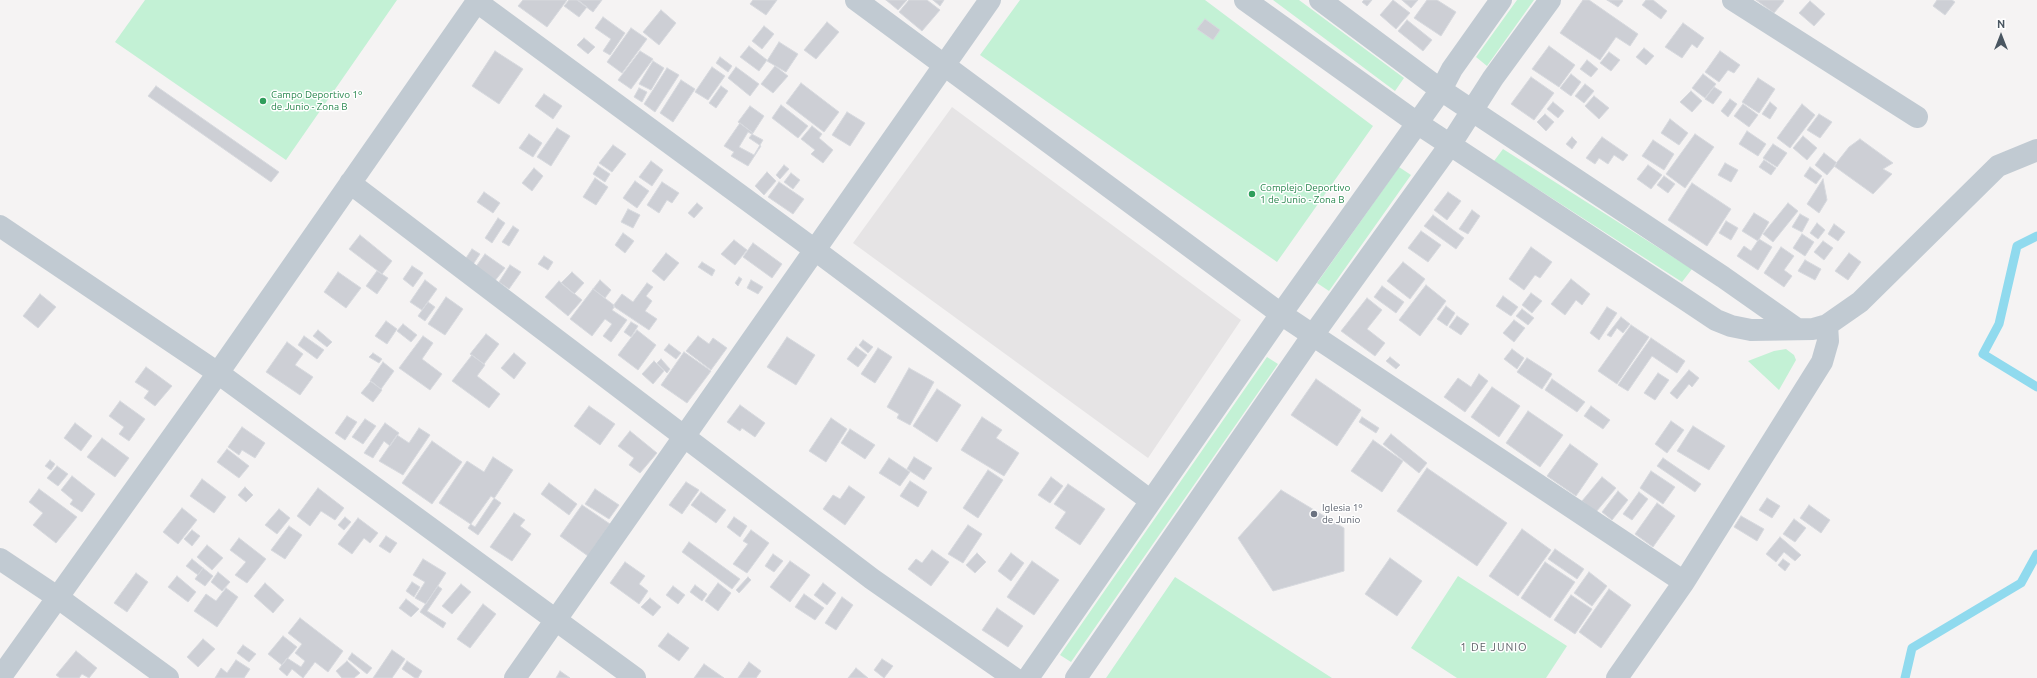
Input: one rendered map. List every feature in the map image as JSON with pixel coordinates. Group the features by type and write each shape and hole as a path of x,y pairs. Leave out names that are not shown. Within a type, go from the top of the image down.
{"street":[{"path":"856,0 1281,314 1684,582"},
{"path":"516,678 684,435 990,0"},
{"path":"1245,0 1417,123 1716,320 1731,326 1751,330 1813,329 1827,325 1860,302 1998,166 2037,150"},
{"path":"1320,0 1441,90 1723,277 1797,329"},
{"path":"1028,678 1281,314 1441,90 1452,68 1501,0"},
{"path":"1076,678 1313,335 1450,145 1494,78 1550,0"},
{"path":"1733,0 1917,117"},
{"path":"0,678 218,372 477,1 815,250 1151,501"},
{"path":"350,183 872,579 1014,678"},
{"path":"0,226 218,372 635,678"},
{"path":"1617,678 1684,582 1822,362 1828,341 1827,325"},
{"path":"0,559 57,597 168,678"}],"shaded area":[{"path":"952,107 1241,320 1148,458 853,243"}],"green space":[{"name":"Campo Deportivo 1º de Junio - Zona B","path":"145,0 397,0 286,160 115,42"},
{"name":"Complejo Deportivo 1 de Junio - Zona B","path":"1020,0 1205,0 1373,126 1277,262 980,55"},
{"path":"1273,0 1299,0 1404,78 1395,91"},
{"path":"1517,0 1534,0 1487,66 1476,57"},
{"path":"1503,149 1692,269 1682,282 1494,161"},
{"path":"1399,167 1411,175 1329,291 1317,283"},
{"path":"1786,349 1794,355 1796,360 1779,390 1748,361 1774,351"},
{"path":"1267,357 1278,364 1071,662 1060,655"},
{"path":"1458,576 1567,646 1546,678 1457,678 1411,648"},
{"path":"1175,577 1332,678 1106,678"}],"building":[{"path":"523,0 567,0 547,27 518,6"},
{"path":"569,0 578,0 587,7 579,17 564,6"},
{"path":"577,0 602,0 593,12"},
{"path":"753,0 777,0 766,15 750,4"},
{"path":"886,0 907,0 898,10"},
{"path":"909,0 927,0 940,10 922,31 899,12"},
{"path":"933,0 944,0 940,6"},
{"path":"1364,0 1372,0 1367,6 1362,2"},
{"path":"1393,0 1410,13 1396,29 1380,15"},
{"path":"1402,0 1418,0 1411,8"},
{"path":"1427,0 1437,0 1456,12 1441,36 1414,18"},
{"path":"1583,0 1589,0 1638,34 1630,46 1616,37 1600,60 1560,33"},
{"path":"1607,0 1622,0 1623,1 1618,7"},
{"path":"1646,0 1653,0 1667,11 1661,19 1642,5"},
{"path":"1756,0 1783,0 1784,1 1774,13"},
{"path":"1937,0 1952,0 1955,2 1945,15 1933,6"},
{"path":"1810,1 1825,14 1814,26 1799,13"},
{"path":"661,10 676,23 659,45 643,32"},
{"path":"603,17 625,33 610,55 603,51 611,39 595,28"},
{"path":"1205,19 1220,30 1213,40 1197,29"},
{"path":"1407,20 1432,40 1423,51 1398,31"},
{"path":"827,22 839,32 816,59 804,50"},
{"path":"1683,23 1704,38 1697,48 1692,44 1682,58 1665,47"},
{"path":"764,26 774,34 762,49 752,41"},
{"path":"631,28 647,39 622,73 607,62"},
{"path":"584,38 595,47 588,54 577,45"},
{"path":"779,42 798,54 786,72 767,61"},
{"path":"749,46 767,60 759,71 740,57"},
{"path":"1549,46 1575,65 1559,87 1532,69"},
{"path":"1644,48 1654,56 1646,65 1636,57"},
{"path":"495,51 523,69 499,104 472,86"},
{"path":"640,51 653,59 631,89 618,80"},
{"path":"1720,51 1740,65 1734,73 1728,70 1719,82 1705,72"},
{"path":"1609,52 1620,60 1611,71 1600,63"},
{"path":"720,57 732,66 728,72 716,63"},
{"path":"1587,60 1598,69 1591,77 1580,69"},
{"path":"653,61 664,68 651,90 639,84"},
{"path":"775,66 788,76 773,93 761,84"},
{"path":"712,67 725,76 708,100 695,92"},
{"path":"736,67 759,84 750,96 728,78"},
{"path":"667,68 679,75 655,112 644,104"},
{"path":"1571,74 1581,82 1571,96 1560,88"},
{"path":"1703,74 1716,84 1705,98 1692,88"},
{"path":"1531,77 1554,93 1534,120 1511,104"},
{"path":"1758,78 1775,89 1759,113 1742,102"},
{"path":"681,80 695,89 673,122 660,113"},
{"path":"801,83 839,112 824,132 786,103"},
{"path":"1585,84 1594,91 1584,103 1575,96"},
{"path":"156,86 279,172 271,182 148,96"},
{"path":"721,86 728,91 716,108 709,103"},
{"path":"1714,87 1722,92 1713,104 1705,99"},
{"path":"639,88 647,92 642,102 634,97"},
{"path":"1691,91 1702,101 1692,112 1680,102"},
{"path":"544,94 562,106 553,119 535,106"},
{"path":"1594,96 1609,108 1599,119 1585,106"},
{"path":"1730,99 1737,104 1728,117 1721,111"},
{"path":"1553,102 1564,111 1558,118 1547,109"},
{"path":"1770,102 1777,108 1770,119 1762,114"},
{"path":"1743,104 1758,115 1749,127 1734,116"},
{"path":"1802,104 1815,115 1790,148 1777,138"},
{"path":"781,105 808,126 798,138 772,118"},
{"path":"750,106 764,116 753,133 738,122"},
{"path":"847,112 865,123 850,146 832,135"},
{"path":"1545,114 1554,122 1546,131 1537,122"},
{"path":"1819,114 1832,122 1820,138 1807,130"},
{"path":"1670,119 1688,133 1679,145 1661,133"},
{"path":"740,123 753,133 749,138 761,146 748,166 731,156 734,152 724,146"},
{"path":"812,126 822,134 819,138 833,150 823,163 811,154 815,150 801,139"},
{"path":"557,128 570,136 551,166 537,157"},
{"path":"1747,131 1766,144 1758,156 1739,144"},
{"path":"748,132 763,140 754,155 739,147"},
{"path":"529,134 542,143 533,157 519,148"},
{"path":"1695,134 1714,147 1685,188 1666,174"},
{"path":"1803,136 1817,148 1807,160 1793,148"},
{"path":"1572,137 1577,142 1572,149 1566,144"},
{"path":"1602,137 1628,155 1623,161 1614,155 1608,164 1599,158 1595,164 1586,158"},
{"path":"1860,139 1893,163 1883,169 1892,174 1873,194 1834,166 1849,147"},
{"path":"1653,140 1674,154 1664,170 1642,156"},
{"path":"1773,144 1787,153 1777,167 1763,158"},
{"path":"613,145 626,154 612,172 599,163"},
{"path":"1824,153 1837,163 1827,175 1815,165"},
{"path":"1764,160 1776,168 1771,175 1759,167"},
{"path":"651,161 663,170 652,186 639,177"},
{"path":"1725,163 1738,170 1731,182 1718,175"},
{"path":"784,165 789,169 780,179 776,175"},
{"path":"1648,165 1662,175 1651,189 1637,179"},
{"path":"598,166 610,174 605,182 593,174"},
{"path":"1810,167 1822,176 1816,184 1804,176"},
{"path":"534,168 543,176 532,191 522,183"},
{"path":"767,172 776,181 764,195 755,186"},
{"path":"791,173 800,180 793,189 784,182"},
{"path":"1664,176 1675,184 1668,193 1657,185"},
{"path":"595,178 608,187 596,205 583,197"},
{"path":"1823,179 1827,200 1819,213 1807,204"},
{"path":"635,181 649,191 637,208 623,198"},
{"path":"662,182 679,193 672,203 667,200 659,213 647,205"},
{"path":"779,182 804,199 793,214 768,197"},
{"path":"1692,183 1731,209 1707,246 1668,220"},
{"path":"484,192 500,203 493,213 477,202"},
{"path":"1448,192 1461,201 1447,220 1434,210"},
{"path":"697,203 703,208 694,218 688,213"},
{"path":"1788,203 1798,211 1773,242 1763,234"},
{"path":"628,209 640,215 633,228 621,222"},
{"path":"1472,210 1480,216 1468,234 1459,229"},
{"path":"1754,213 1769,222 1758,241 1742,231"},
{"path":"1800,214 1809,219 1802,232 1792,227"},
{"path":"1433,215 1464,238 1456,249 1424,226"},
{"path":"498,218 505,223 492,243 485,238"},
{"path":"1726,221 1738,228 1731,240 1719,233"},
{"path":"1817,223 1825,230 1818,239 1810,233"},
{"path":"1834,224 1845,232 1838,241 1828,234"},
{"path":"513,226 519,230 509,246 502,242"},
{"path":"1421,231 1441,245 1428,262 1408,248"},
{"path":"623,233 634,241 625,253 615,245"},
{"path":"1802,234 1814,242 1805,256 1793,248"},
{"path":"360,235 392,261 382,274 349,249"},
{"path":"1759,239 1772,247 1758,270 1737,256 1744,246 1751,251"},
{"path":"734,240 747,250 735,265 721,254"},
{"path":"1823,241 1833,248 1824,260 1814,252"},
{"path":"753,243 782,264 772,278 743,257"},
{"path":"1531,247 1552,262 1540,278 1535,275 1524,290 1509,279"},
{"path":"1781,247 1794,256 1784,270 1792,276 1784,287 1764,273"},
{"path":"472,249 480,254 472,266 464,261"},
{"path":"666,253 679,263 664,281 652,271"},
{"path":"1849,253 1861,262 1848,280 1835,271"},
{"path":"485,254 505,268 494,282 475,268"},
{"path":"544,256 553,262 548,270 538,264"},
{"path":"1805,260 1821,269 1815,280 1798,271"},
{"path":"702,262 715,270 712,276 698,267"},
{"path":"1403,262 1425,279 1410,299 1387,281"},
{"path":"510,265 521,272 509,289 499,282"},
{"path":"412,266 423,273 413,287 403,279"},
{"path":"377,271 388,278 377,294 366,286"},
{"path":"338,272 361,288 346,308 324,292"},
{"path":"572,272 584,283 574,294 561,283"},
{"path":"739,277 742,279 738,286 735,283"},
{"path":"1571,279 1590,294 1582,305 1576,300 1565,315 1551,304"},
{"path":"425,280 437,289 422,310 410,302"},
{"path":"600,280 611,290 605,298 593,289"},
{"path":"751,280 763,287 758,294 747,288"},
{"path":"559,281 582,300 568,316 545,297"},
{"path":"647,283 653,287 646,296 652,301 645,311 657,319 649,330 613,306 622,294 633,302"},
{"path":"1426,285 1446,301 1420,336 1399,320"},
{"path":"1382,286 1404,302 1396,313 1374,297"},
{"path":"593,289 615,306 612,310 627,320 611,342 603,336 612,324 605,319 592,336 570,319"},
{"path":"1531,293 1542,301 1532,313 1522,305"},
{"path":"40,294 56,307 38,328 23,316"},
{"path":"1503,296 1518,307 1511,316 1496,306"},
{"path":"446,297 463,309 445,335 428,324"},
{"path":"1367,298 1382,310 1367,329 1385,343 1375,356 1341,331"},
{"path":"428,302 435,307 425,321 418,316"},
{"path":"1446,306 1455,313 1447,326 1437,319"},
{"path":"1607,307 1617,313 1599,340 1590,333"},
{"path":"1522,309 1534,318 1528,325 1516,316"},
{"path":"1457,316 1469,324 1461,335 1449,327"},
{"path":"1621,317 1630,324 1623,333 1617,328 1611,337 1607,335"},
{"path":"1514,320 1525,328 1514,342 1503,333"},
{"path":"386,321 397,329 387,344 375,336"},
{"path":"631,322 638,326 631,337 624,332"},
{"path":"403,324 417,335 411,342 397,331"},
{"path":"1631,325 1649,337 1617,384 1598,371"},
{"path":"318,330 332,342 327,347 313,336"},
{"path":"637,330 656,345 638,370 618,355"},
{"path":"486,334 499,344 484,364 470,354"},
{"path":"304,336 324,350 317,359 298,345"},
{"path":"423,336 433,343 422,359 442,374 430,390 399,368"},
{"path":"698,336 709,344 713,338 727,348 711,370 686,351"},
{"path":"787,337 815,355 796,385 767,367"},
{"path":"1651,338 1685,361 1677,373 1652,356 1628,391 1618,385"},
{"path":"863,340 873,347 868,353 859,345"},
{"path":"287,342 303,354 295,365 313,377 300,395 266,372"},
{"path":"669,344 681,353 676,359 664,350"},
{"path":"856,347 867,355 858,367 847,359"},
{"path":"878,348 892,357 875,383 861,374"},
{"path":"1512,349 1524,358 1517,369 1504,359"},
{"path":"684,352 711,371 687,403 661,385"},
{"path":"373,353 382,359 379,363 369,357"},
{"path":"514,353 526,363 514,379 501,368"},
{"path":"472,355 485,365 477,376 500,394 489,408 452,381"},
{"path":"1390,357 1400,365 1396,369 1386,361"},
{"path":"1527,358 1552,374 1542,389 1517,372"},
{"path":"661,359 670,369 667,373 657,363"},
{"path":"654,361 664,371 653,384 642,374"},
{"path":"383,362 394,371 381,389 370,381"},
{"path":"146,367 172,386 155,406 144,398 149,391 135,382"},
{"path":"909,368 934,382 910,425 897,418 899,414 887,407"},
{"path":"1689,370 1699,378 1692,387 1689,384 1677,399 1670,393"},
{"path":"1658,373 1669,380 1655,400 1644,393"},
{"path":"1479,374 1488,381 1465,412 1444,397 1458,378 1471,387"},
{"path":"1316,379 1361,410 1337,446 1291,415"},
{"path":"1552,379 1585,402 1577,412 1545,390"},
{"path":"371,381 382,390 373,402 361,393"},
{"path":"1492,387 1520,406 1499,437 1471,417"},
{"path":"937,389 961,405 937,442 913,426"},
{"path":"120,401 145,419 129,441 119,434 124,427 109,416"},
{"path":"740,405 765,423 755,437 742,428 740,431 727,422"},
{"path":"589,406 615,424 600,445 574,426"},
{"path":"1591,406 1610,420 1603,429 1584,416"},
{"path":"1528,411 1563,435 1540,467 1506,443"},
{"path":"347,416 357,422 345,440 335,433"},
{"path":"982,417 1002,430 996,438 1019,453 1004,476 961,450"},
{"path":"1362,417 1379,428 1376,433 1359,422"},
{"path":"831,418 847,429 826,462 809,451"},
{"path":"365,419 376,426 363,444 352,437"},
{"path":"1671,421 1684,430 1667,453 1655,444"},
{"path":"75,423 92,436 81,451 64,438"},
{"path":"385,423 399,433 390,446 384,441 373,458 364,453"},
{"path":"1693,426 1725,446 1709,470 1677,451"},
{"path":"242,427 265,443 255,458 242,450 239,455 228,447"},
{"path":"419,428 430,435 403,475 379,461 397,435 409,443"},
{"path":"850,429 875,445 865,459 841,443"},
{"path":"630,431 657,453 640,473 629,465 634,458 618,446"},
{"path":"1391,434 1427,463 1419,473 1383,444"},
{"path":"102,438 129,458 115,477 87,457"},
{"path":"1373,440 1403,461 1382,492 1351,471"},
{"path":"432,441 462,462 432,504 402,483"},
{"path":"1570,444 1598,464 1576,496 1547,476"},
{"path":"227,449 249,466 239,478 217,462"},
{"path":"493,457 513,470 475,527 439,503 467,461 484,472"},
{"path":"914,457 932,468 924,480 907,469"},
{"path":"889,458 910,472 900,486 879,473"},
{"path":"1663,458 1701,484 1695,492 1657,466"},
{"path":"50,460 55,464 51,470 45,466"},
{"path":"57,466 68,474 58,486 47,478"},
{"path":"1427,468 1507,523 1477,566 1397,511"},
{"path":"988,470 1003,480 978,518 963,508"},
{"path":"1651,471 1675,487 1663,504 1640,488"},
{"path":"72,476 95,494 82,512 70,504 73,500 61,490"},
{"path":"1051,477 1063,486 1050,503 1038,495"},
{"path":"1602,477 1616,488 1596,512 1582,501"},
{"path":"202,479 226,497 214,513 190,496"},
{"path":"910,481 927,492 918,507 900,496"},
{"path":"686,482 699,490 682,514 669,505"},
{"path":"549,483 577,504 569,515 541,494"},
{"path":"1068,484 1105,509 1080,545 1055,528 1066,512 1054,504"},
{"path":"849,486 865,497 845,525 823,509 833,495 840,499"},
{"path":"245,487 253,495 246,502 238,495"},
{"path":"318,488 344,508 335,520 321,511 310,526 297,516"},
{"path":"39,489 77,517 56,543 33,525 43,513 29,502"},
{"path":"595,489 619,505 609,519 585,504"},
{"path":"1281,490 1344,528 1344,571 1273,591 1238,538"},
{"path":"1618,491 1628,500 1612,520 1602,512"},
{"path":"701,492 726,510 716,523 691,505"},
{"path":"1639,492 1648,499 1632,520 1623,514"},
{"path":"491,496 501,503 478,535 468,528"},
{"path":"1767,498 1780,506 1772,518 1759,510"},
{"path":"1657,503 1675,516 1653,547 1635,534"},
{"path":"582,505 610,524 588,556 560,536"},
{"path":"1809,505 1830,520 1821,533 1800,518"},
{"path":"182,508 197,520 178,544 163,532"},
{"path":"279,509 290,518 277,534 265,525"},
{"path":"514,513 525,520 520,526 531,534 512,561 490,547"},
{"path":"1741,516 1764,529 1757,541 1734,527"},
{"path":"345,517 351,522 344,530 338,525"},
{"path":"734,517 747,526 740,537 727,527"},
{"path":"358,518 378,533 370,543 364,538 352,554 338,544"},
{"path":"1794,519 1806,528 1795,542 1783,534"},
{"path":"968,525 982,534 963,563 948,554"},
{"path":"289,526 302,535 285,559 271,550"},
{"path":"1522,529 1551,550 1518,596 1489,576"},
{"path":"192,530 200,536 192,546 184,539"},
{"path":"751,530 769,543 747,573 733,564 748,544 743,541"},
{"path":"386,536 397,543 390,553 379,546"},
{"path":"1780,537 1801,555 1795,561 1784,552 1776,562 1766,554"},
{"path":"239,538 266,559 247,583 235,575 246,562 230,550"},
{"path":"689,542 740,579 732,589 682,552"},
{"path":"207,545 223,558 212,570 197,557"},
{"path":"1555,549 1584,569 1577,579 1548,559"},
{"path":"932,550 949,562 931,586 908,569 916,559 922,563"},
{"path":"977,553 986,562 975,573 966,565"},
{"path":"1011,553 1024,563 1011,581 998,571"},
{"path":"773,554 783,561 774,572 765,566"},
{"path":"1390,558 1422,581 1397,616 1365,594"},
{"path":"192,559 203,568 198,575 186,566"},
{"path":"423,559 446,573 426,604 415,598 425,582 413,575"},
{"path":"1783,559 1790,564 1785,571 1778,565"},
{"path":"790,561 810,575 790,602 770,587"},
{"path":"1032,561 1059,580 1034,615 1007,597"},
{"path":"625,562 645,576 639,584 648,591 639,604 610,583"},
{"path":"1545,562 1575,582 1550,618 1521,598"},
{"path":"203,568 213,576 205,586 195,579"},
{"path":"218,572 230,582 222,591 211,582"},
{"path":"1589,572 1607,586 1592,606 1574,593"},
{"path":"136,573 148,582 127,612 114,603"},
{"path":"177,576 196,592 188,602 168,587"},
{"path":"748,577 751,580 739,593 736,590"},
{"path":"412,582 420,587 414,597 406,591"},
{"path":"265,583 284,600 273,613 254,596"},
{"path":"718,583 731,593 718,611 705,601"},
{"path":"823,583 836,593 827,605 814,595"},
{"path":"461,584 471,592 452,614 442,606"},
{"path":"695,585 707,594 702,601 690,592"},
{"path":"438,586 442,589 427,611 446,623 443,628 420,612"},
{"path":"673,586 685,595 678,604 666,595"},
{"path":"226,588 238,597 217,627 194,611 206,594 216,601"},
{"path":"1609,589 1631,605 1601,648 1579,632"},
{"path":"804,594 824,608 815,620 795,607"},
{"path":"1571,595 1592,609 1575,634 1554,620"},
{"path":"842,597 853,605 836,630 825,623"},
{"path":"650,598 661,607 653,616 641,607"},
{"path":"406,599 419,609 411,617 399,608"},
{"path":"483,604 496,614 470,648 457,639"},
{"path":"997,608 1023,626 1008,647 982,630"},
{"path":"300,618 343,651 328,672 315,662 303,678 292,669 287,676 279,669 287,658 301,667 305,661 295,653 302,644 288,633"},
{"path":"668,633 689,648 679,661 658,646"},
{"path":"283,636 297,647 282,665 268,654"},
{"path":"203,639 215,649 198,667 187,657"},
{"path":"243,645 256,654 249,662 237,653"},
{"path":"392,650 405,659 392,678 373,678"},
{"path":"76,651 97,668 89,678 82,674 79,678 60,678 56,675"},
{"path":"352,653 372,668 367,674 348,659"},
{"path":"882,659 893,666 884,678 874,670"},
{"path":"236,660 250,669 244,678 215,678 221,668 227,673"},
{"path":"347,661 360,673 354,678 342,678 336,671"},
{"path":"407,661 422,671 418,678 415,678 402,669"},
{"path":"749,662 761,671 756,678 738,678"},
{"path":"704,664 724,678 694,678"},
{"path":"856,668 868,678 848,678"},
{"path":"560,671 570,678 556,678"}],"waterway":[{"path":"2037,236 2017,246 1999,324 1983,354 2037,387"},
{"path":"1905,678 1912,648 2021,583 2037,554"}],"place":[{"name":"Campo Deportivo 1º de Junio - Zona B","path":"263,101"},
{"name":"Complejo Deportivo 1 de Junio - Zona B","path":"1252,194"},
{"name":"Iglesia 1º de Junio","path":"1314,514"}],"district":[{"name":"1 DE JUNIO","path":"1494,647"}]}
